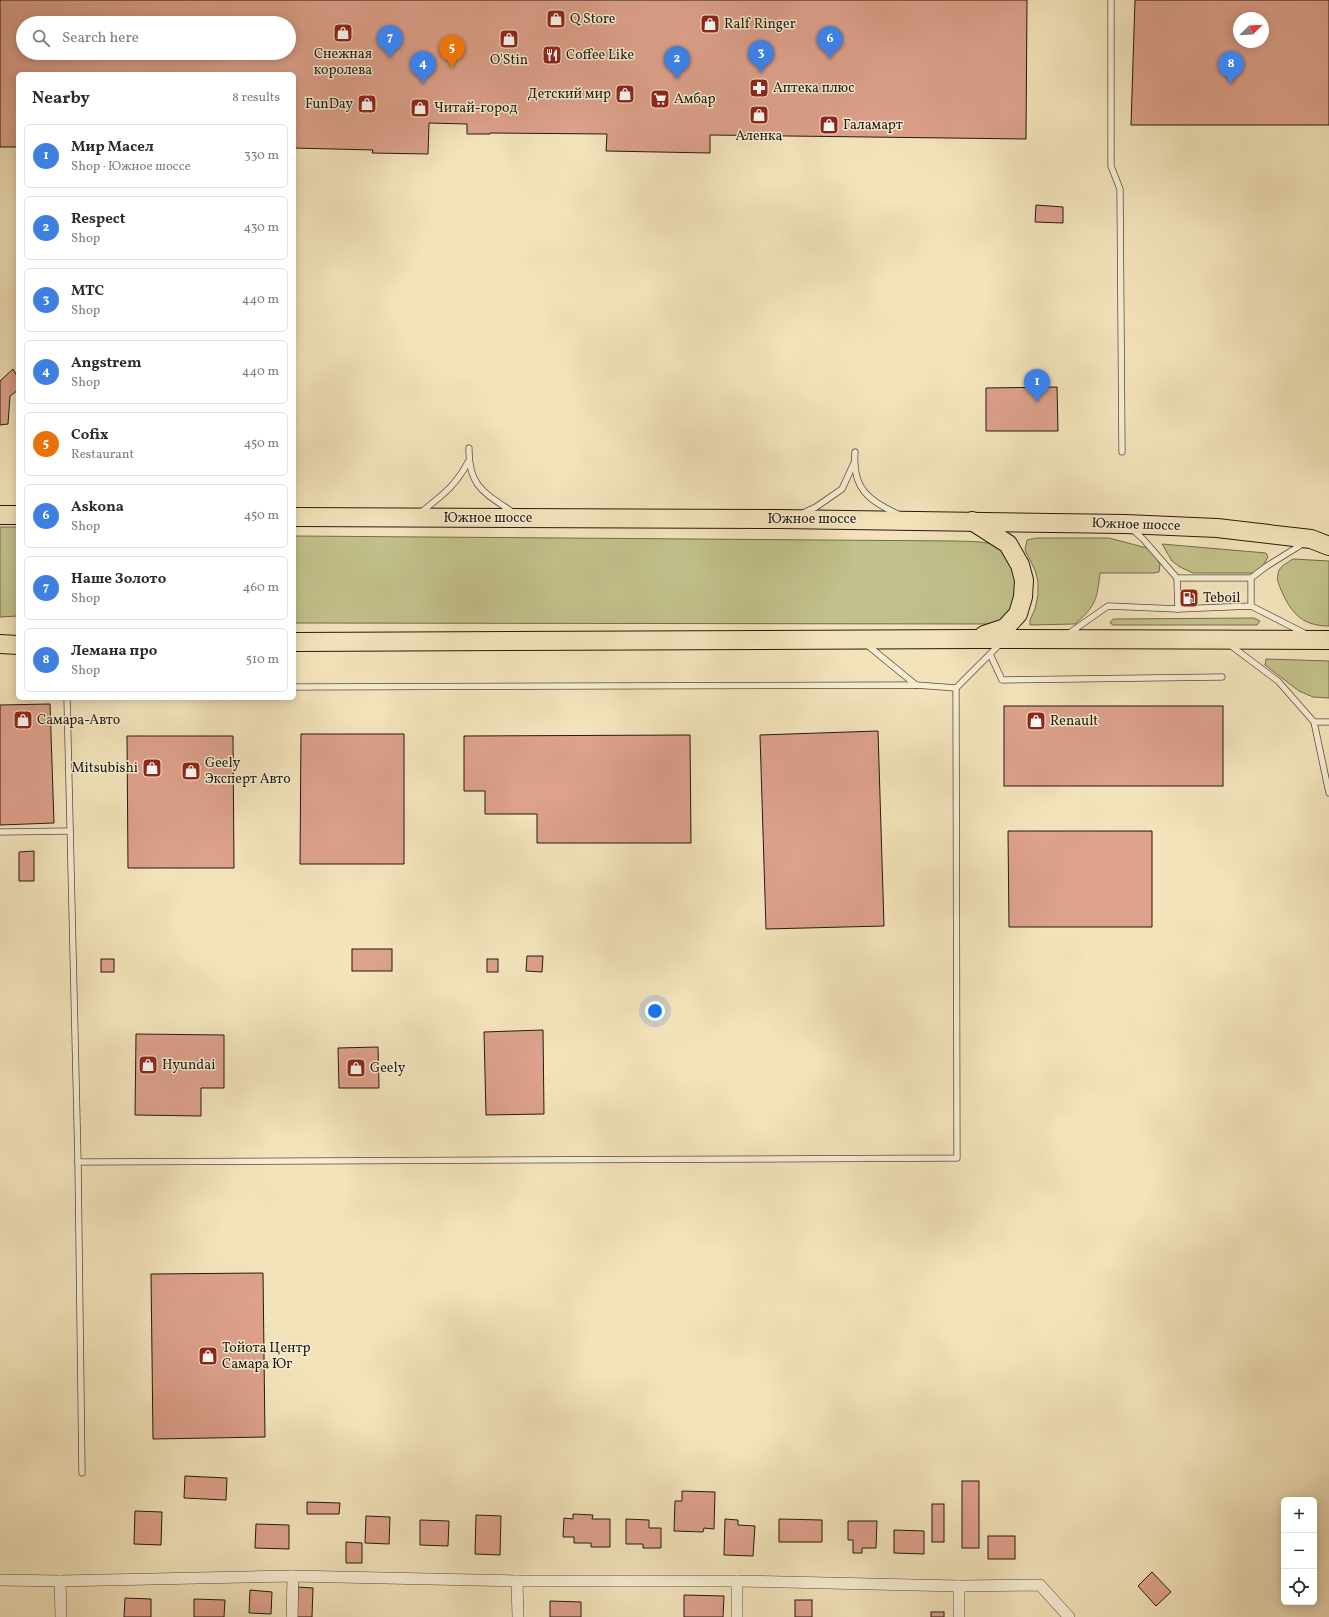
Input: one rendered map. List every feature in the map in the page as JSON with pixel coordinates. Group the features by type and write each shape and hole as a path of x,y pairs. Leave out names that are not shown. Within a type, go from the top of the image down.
{"main road":[{"path":"0,515 16,515"},
{"name":"Южное шоссе","path":"296,517 913,520 1125,524 1217,528 1311,539 1329,546"},
{"path":"971,521 1008,544 1020,565 1024,580 1023,597 1018,614 1005,628 975,639"},
{"path":"296,642 975,639 1323,640"},
{"path":"0,644 16,644"}],"street":[{"path":"292,1617 293,1576"},
{"path":"0,1580 60,1581 293,1576 517,1581 737,1581 959,1586 1040,1585 1069,1617"},
{"path":"60,1581 61,1617"},
{"path":"517,1581 518,1617"},
{"path":"737,1581 737,1617"},
{"path":"959,1586 959,1617"}],"lane":[{"path":"1111,0 1111,166 1120,189 1122,452"},
{"path":"414,518 450,489 463,473 468,462 469,448"},
{"path":"854,452 857,481 861,489 871,499 884,508 913,520"},
{"path":"468,462 473,478 482,490 521,517"},
{"path":"780,519 802,514 816,507 842,489 854,462"},
{"path":"1125,524 1143,538 1177,578 1178,608"},
{"path":"1177,578 1252,578 1267,566 1311,539"},
{"path":"1251,606 1252,578"},
{"path":"1061,639 1108,606 1178,608 1251,606 1323,640"},
{"path":"78,1162 957,1158 956,688 1004,639"},
{"path":"861,640 916,685"},
{"path":"1224,640 1278,681 1314,722 1329,793"},
{"path":"990,654 1002,680 1222,677"},
{"path":"296,687 916,685 956,688"},
{"path":"67,700 78,1162 82,1473"},
{"path":"1314,722 1329,722"},
{"path":"0,832 70,831"}],"shaded area":[{"path":"0,527 16,527 16,616 0,617"},
{"path":"296,536 956,541 987,543 1002,548 1008,553 1012,560 1020,599 999,624 296,623"},
{"path":"1036,538 1109,538 1147,548 1154,553 1160,564 1159,572 1100,573 1098,589 1094,602 1082,618 1075,624 1030,625 1030,620 1035,609 1038,595 1038,581 1035,570 1025,550 1027,540"},
{"path":"1162,544 1266,553 1268,557 1261,569 1253,573 1193,573 1180,567 1172,561"},
{"path":"1293,559 1329,561 1329,626 1312,624 1305,621 1294,612 1286,600 1278,583 1278,576 1282,567"},
{"path":"1254,618 1260,621 1257,625 1113,625 1110,623 1113,619"},
{"path":"1266,659 1329,661 1329,698 1313,697 1299,691 1265,665"}],"building":[{"name":"Амбар","path":"0,0 1027,0 1026,139 710,135 710,153 606,151 607,134 467,134 467,124 429,123 428,154 372,153 373,150 296,148 296,72 16,72 16,147 0,147"},
{"path":"1135,0 1329,0 1329,125 1131,125"},
{"path":"1036,205 1063,207 1063,223 1035,222"},
{"path":"13,369 16,374 16,392 10,396 8,424 0,425 0,381"},
{"path":"1057,387 1058,431 986,431 986,388"},
{"path":"50,704 54,823 0,825 0,705"},
{"path":"1004,706 1223,706 1223,786 1004,786"},
{"path":"878,731 884,926 766,929 760,735"},
{"path":"301,734 404,734 404,864 300,864"},
{"path":"690,735 691,843 537,843 537,814 485,814 485,791 464,791 464,736"},
{"path":"127,736 233,736 234,868 128,868"},
{"path":"1008,831 1152,831 1152,927 1009,927"},
{"path":"34,851 34,881 19,881 19,852"},
{"path":"352,949 392,949 392,971 352,971"},
{"path":"527,956 543,956 542,972 526,971"},
{"path":"101,959 114,959 114,972 101,972"},
{"path":"487,959 498,959 498,972 487,972"},
{"path":"543,1030 544,1114 486,1115 484,1032"},
{"path":"136,1034 224,1035 224,1088 201,1088 201,1116 135,1115"},
{"path":"378,1047 379,1088 339,1088 338,1048"},
{"name":"Тойота Центр Самара Юг","path":"263,1273 265,1437 153,1439 151,1274"},
{"path":"185,1476 227,1478 226,1500 184,1498"},
{"path":"962,1481 979,1481 979,1548 962,1548"},
{"path":"682,1491 715,1492 714,1529 704,1528 703,1532 674,1531 675,1501 682,1501"},
{"path":"307,1502 340,1503 339,1514 307,1514"},
{"path":"932,1504 944,1504 944,1542 932,1542"},
{"path":"135,1511 162,1512 161,1545 134,1544"},
{"path":"573,1514 593,1515 592,1519 610,1519 610,1547 591,1547 591,1543 574,1543 574,1537 563,1537 564,1518 573,1519"},
{"path":"476,1515 501,1516 500,1555 475,1554"},
{"path":"366,1516 390,1517 389,1544 365,1543"},
{"path":"626,1519 649,1520 649,1528 661,1528 661,1548 643,1548 643,1544 626,1544"},
{"path":"725,1519 738,1520 738,1525 755,1526 753,1556 724,1555"},
{"path":"779,1519 822,1520 822,1542 779,1542"},
{"path":"420,1520 449,1521 448,1546 420,1545"},
{"path":"848,1521 877,1521 876,1548 862,1548 862,1553 853,1553 853,1540 848,1540"},
{"path":"256,1524 289,1525 289,1549 255,1548"},
{"path":"894,1530 924,1531 924,1554 894,1553"},
{"path":"988,1536 1015,1536 1015,1559 988,1559"},
{"path":"346,1542 362,1543 362,1563 346,1563"},
{"path":"1152,1572 1171,1592 1156,1606 1138,1586"},
{"path":"298,1587 313,1588 312,1617 297,1617"},
{"path":"250,1590 272,1592 271,1614 249,1613"},
{"path":"684,1595 724,1596 723,1617 684,1617"},
{"path":"125,1598 151,1599 151,1617 124,1617"},
{"path":"194,1599 225,1600 224,1617 194,1617"},
{"path":"795,1600 812,1600 812,1617 795,1617"},
{"path":"550,1601 581,1602 581,1617 550,1617"},
{"path":"931,1612 944,1612 944,1617 931,1617"}],"place":[{"name":"Q Store","path":"556,19"},
{"name":"Ralf Ringer","path":"710,24"},
{"name":"Снежная королева","path":"343,33"},
{"name":"O'Stin","path":"509,39"},
{"name":"Coffee Like","path":"552,55"},
{"name":"Наше Золото","path":"390,58"},
{"name":"Askona","path":"830,59"},
{"name":"Cofix","path":"452,68"},
{"name":"МТС","path":"761,73"},
{"name":"Respect","path":"677,79"},
{"name":"Angstrem","path":"423,84"},
{"name":"Лемана про","path":"1231,84"},
{"name":"Аптека плюс","path":"759,88"},
{"name":"Детский мир","path":"625,94"},
{"name":"Амбар","path":"660,99"},
{"name":"FunDay","path":"367,104"},
{"name":"Читай-город","path":"420,108"},
{"name":"Аленка","path":"759,115"},
{"name":"Галамарт","path":"829,125"},
{"name":"Мир Масел","path":"1037,402"},
{"name":"Teboil","path":"1189,598"},
{"name":"Самара-Авто","path":"23,720"},
{"name":"Renault","path":"1036,721"},
{"name":"Mitsubishi","path":"152,768"},
{"name":"Geely Эксперт Авто","path":"191,771"},
{"name":"Hyundai","path":"148,1065"},
{"name":"Geely","path":"356,1068"},
{"name":"Тойота Центр Самара Юг","path":"208,1356"}]}
